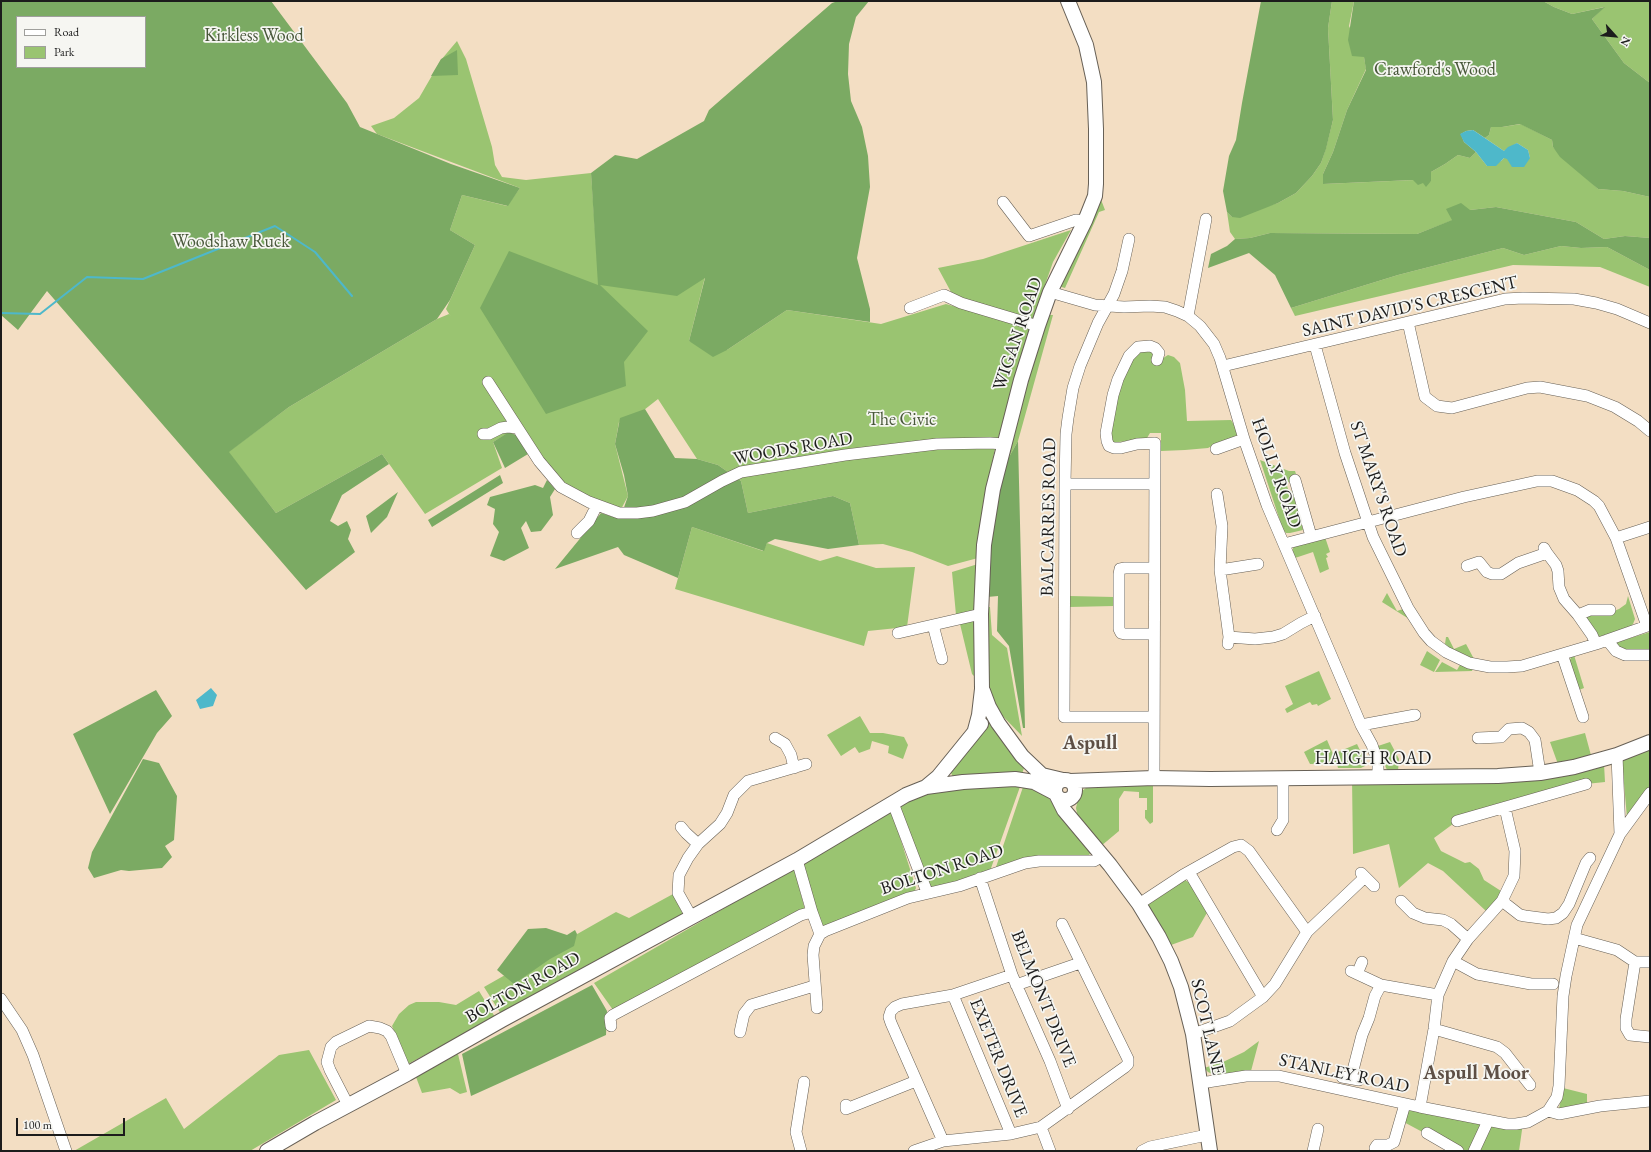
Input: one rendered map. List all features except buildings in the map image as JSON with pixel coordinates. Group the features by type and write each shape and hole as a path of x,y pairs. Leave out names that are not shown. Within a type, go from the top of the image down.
{"main road":[{"name":"WIGAN ROAD","path":"975,730 980,710 982,688 984,545 993,489 1004,444 1038,326 1050,292 1091,208 1096,184 1094,82 1086,45 1068,1"},
{"name":"WIGAN ROAD","path":"982,688 989,707 998,723 1022,756 1042,774 1070,787"},
{"path":"975,730 986,721 998,723"},
{"name":"BOLTON ROAD","path":"926,787 935,780 949,764 975,730"},
{"name":"HAIGH ROAD","path":"1070,787 1092,780 1154,778 1478,777 1540,773 1574,767 1617,755 1650,742"},
{"path":"1015,779 1022,774 1024,770 1025,765 1022,756"},
{"path":"949,764 950,773 957,780 963,782"},
{"name":"BOLTON ROAD","path":"267,1151 502,1020 797,860 906,795 926,787 963,782 1015,779 1034,782 1056,794"},
{"path":"1056,794 1056,786 1070,787 1075,822"},
{"name":"SCOT LANE","path":"1056,794 1061,805 1103,856 1139,904 1159,937 1171,961 1181,987 1193,1034 1210,1151"}],"street":[{"path":"1003,202 1029,236 1076,220 1085,221"},
{"path":"1188,316 1206,219"},
{"name":"BALCARRES ROAD","path":"1129,239 1122,271 1108,307 1088,344 1073,388 1066,434 1064,717 1154,717"},
{"name":"HOLLY ROAD","path":"1050,292 1095,305 1108,307 1165,307 1188,316 1200,326 1214,344 1223,366 1244,439 1267,505 1377,759 1378,777"},
{"path":"910,308 944,295 961,303 1038,326"},
{"name":"SAINT DAVID'S CRESCENT","path":"1223,366 1491,302 1523,298 1574,299 1596,303 1617,309 1650,322"},
{"path":"1408,322 1426,397 1436,406 1452,408 1527,388 1540,387 1587,396 1614,407 1638,421 1650,432"},
{"path":"1154,778 1155,440 1122,448 1114,448 1110,446 1107,441 1106,433 1113,395 1118,379 1129,356 1138,347 1144,345 1150,346 1160,356"},
{"name":"ST MARY'S ROAD","path":"1315,345 1345,452 1373,536 1408,608 1426,636 1439,647 1469,662 1490,667 1522,666 1596,644 1648,626"},
{"name":"WOODS ROAD","path":"488,382 539,461 561,487 598,505 620,512 637,513 653,511 685,502 741,472 937,444 1004,444"},
{"path":"483,434 489,434 501,428 517,428"},
{"path":"1216,450 1244,439"},
{"path":"1295,480 1311,536"},
{"path":"1284,544 1368,521 1487,492 1537,481 1552,481 1568,486 1594,501 1607,519 1616,538 1648,626"},
{"path":"1065,484 1154,484"},
{"path":"1217,494 1222,526 1220,570 1228,641 1273,637 1283,634 1300,623 1315,616"},
{"path":"578,533 589,521 598,505"},
{"path":"1616,538 1650,527"},
{"path":"1467,566 1479,562 1487,572 1496,575 1501,574 1518,563 1546,551 1556,565 1559,587 1564,599 1578,615 1592,635 1596,644"},
{"path":"1220,570 1258,564"},
{"path":"1154,568 1125,568 1120,569 1119,574 1119,629 1121,633 1154,634"},
{"path":"1578,615 1590,610 1610,610"},
{"path":"898,633 982,614"},
{"path":"933,625 942,659"},
{"path":"1607,640 1616,651 1625,655 1650,655"},
{"path":"1562,654 1583,717"},
{"path":"1361,725 1415,715"},
{"path":"1478,738 1501,737 1509,729 1519,725 1529,732 1535,740 1540,773"},
{"path":"773,737 785,744 791,755 794,768"},
{"path":"1617,755 1620,834"},
{"path":"692,918 678,893 678,882 683,867 698,844 720,824 727,813 734,795 748,781 806,764"},
{"path":"1277,830 1283,820 1283,778"},
{"path":"1457,821 1586,784"},
{"path":"1650,793 1620,834 1577,925 1566,976 1559,1086 1557,1097 1548,1111 1559,1114 1600,1106 1650,1100"},
{"path":"893,803 927,892"},
{"path":"1420,1108 1434,1028 1438,995 1453,961 1468,939 1502,902 1514,876 1515,851 1505,808"},
{"path":"679,824 698,844"},
{"path":"1139,904 1189,872 1238,845 1243,846 1249,851 1307,932"},
{"name":"BOLTON ROAD","path":"820,934 908,898 927,892 959,886 1025,863 1094,861 1103,856"},
{"path":"797,860 820,934 815,942 813,950 814,986 817,1008"},
{"path":"1502,902 1520,915 1548,919 1556,918 1563,913 1569,904 1586,861"},
{"path":"1189,872 1263,997"},
{"path":"1193,1034 1230,1021 1263,997 1275,984 1307,932 1363,875 1374,886"},
{"name":"BELMONT DRIVE","path":"980,878 1014,980 1050,1061 1068,1109"},
{"path":"1400,898 1413,913 1425,918 1443,920 1452,924 1468,939"},
{"path":"610,1026 610,1018 613,1015 801,915 812,912"},
{"path":"914,1151 944,1141 1010,1134 1041,1127 1125,1068 1128,1064 1128,1059 1062,924"},
{"path":"1574,938 1617,950 1635,962 1650,962"},
{"path":"1453,961 1477,974 1531,984 1553,984"},
{"path":"1362,962 1354,972 1381,986 1438,995"},
{"path":"1635,962 1626,1028 1630,1035 1650,1038"},
{"path":"944,1141 891,1023 889,1017 890,1011 902,1004 953,995 1080,963"},
{"path":"740,1032 744,1014 750,1005 814,986"},
{"path":"1351,1078 1362,1035 1369,1018 1375,996 1381,986"},
{"name":"EXETER DRIVE","path":"953,995 1010,1134"},
{"path":"1,1000 22,1030 30,1048 66,1151"},
{"path":"348,1105 327,1062 331,1047 336,1042 369,1026 387,1031 391,1036 407,1074"},
{"path":"1434,1028 1497,1047 1505,1053 1532,1087"},
{"name":"STANLEY ROAD","path":"1201,1082 1246,1076 1279,1076 1420,1108 1511,1124 1523,1123 1535,1119 1548,1111"},
{"path":"846,1105 846,1110 916,1081"},
{"path":"801,1151 796,1132 804,1082"},
{"path":"1375,1148 1377,1145 1388,1145 1394,1142 1405,1104"},
{"path":"1474,1151 1488,1121"},
{"path":"1313,1151 1316,1125"},
{"path":"1041,1127 1050,1151"},
{"path":"1427,1133 1458,1151"},
{"path":"1142,1151 1150,1147 1207,1135"}],"green space":[{"name":"Woodshaw Ruck","path":"1,1 271,1 347,103 360,127 451,164 520,188 508,206 462,195 450,230 475,245 450,300 437,319 289,407 229,452 276,513 382,454 389,464 342,495 330,521 338,526 347,521 351,530 348,539 355,552 306,590 47,291 18,330 1,315"},
{"path":"838,1 869,1 856,17 849,44 848,74 851,101 862,127 868,156 870,187 857,258 870,309 870,322 787,310 727,350 713,357 689,341 705,278 677,296 600,285 648,331 624,362 626,386 546,414 480,308 509,251 598,285 591,173 615,155 637,159 704,121 709,110 832,3"},
{"name":"Crawford's Wood","path":"1261,1 1332,1 1328,28 1333,120 1321,163 1312,176 1296,193 1278,203 1240,218 1232,217 1227,212 1223,191 1229,156 1236,140"},
{"path":"1332,1 1354,1 1349,26 1364,57 1366,69 1347,110 1333,152 1323,174 1323,184 1414,180 1423,183 1431,181 1431,172 1458,155 1470,158 1476,152 1487,166 1501,161 1504,158 1530,158 1528,150 1517,143 1504,151 1485,138 1489,135 1491,127 1521,124 1552,140 1553,147 1598,189 1623,191 1650,197 1650,238 1625,236 1604,239 1576,222 1496,207 1470,210 1453,220 1417,234 1270,233 1250,238 1235,239 1230,232 1227,212 1232,217 1278,203 1296,193 1312,176 1321,163 1333,120 1328,28"},
{"name":"Crawford's Wood","path":"1354,1 1543,1 1572,14 1605,7 1592,19 1624,63 1650,83 1650,197 1623,191 1598,189 1560,157 1553,147 1552,140 1520,124 1491,127 1489,135 1485,138 1473,130 1466,131 1461,134 1464,142 1476,152 1470,158 1458,155 1431,172 1431,181 1426,187 1423,183 1418,185 1413,180 1323,184 1323,174 1333,152 1347,110 1366,70 1364,57 1352,56 1348,40"},
{"path":"1543,1 1650,1 1650,83 1624,63 1592,19 1604,7 1572,14"},
{"name":"The Civic","path":"457,41 466,59 492,147 495,165 502,177 526,180 591,173 599,285 705,277 689,341 727,350 787,310 881,324 946,304 1030,328 995,449 983,503 978,558 948,566 912,552 883,544 859,545 850,503 833,496 748,513 741,481 718,465 697,459 658,399 644,410 619,422 615,444 628,496 619,513 561,487 517,428 493,442 502,468 425,514 382,454 276,513 228,452 289,407 437,319 449,314 451,317 446,309 475,245 450,230 462,195 507,206 520,188 377,134 371,126 394,118 419,98 441,60"},
{"path":"457,50 458,75 431,76 441,59"},
{"path":"1100,197 1105,210 1099,212 1065,288 1058,286"},
{"path":"1461,203 1470,210 1496,207 1576,222 1604,239 1625,236 1650,238 1650,270 1607,247 1581,248 1561,246 1524,255 1503,248 1398,275 1291,308 1275,275 1249,253 1208,268 1211,254 1227,246 1235,239 1250,238 1270,233 1417,234 1452,220 1446,209"},
{"path":"1071,230 1053,262 1032,322 957,297 951,292 938,268 983,259"},
{"path":"1561,246 1581,248 1607,247 1650,270 1650,287 1600,267 1513,265 1295,316 1291,308 1398,275 1503,248 1524,255"},
{"path":"1045,315 1053,315 1018,441 1004,466"},
{"path":"1141,350 1150,351 1153,354 1152,362 1156,365 1160,360 1168,355 1174,357 1180,363 1185,390 1187,421 1231,420 1238,431 1238,434 1208,448 1185,450 1161,451 1161,433 1150,433 1147,438 1114,443 1110,440 1120,385 1127,366"},
{"path":"645,409 675,458 697,459 718,465 741,481 748,513 833,496 850,503 859,545 828,549 775,539 767,543 764,551 692,527 678,578 624,555 618,547 555,569 601,513 620,519 628,496 624,475 615,444 620,418"},
{"path":"509,432 518,436 528,454 505,468 493,442"},
{"path":"1018,441 1025,728 1023,728 1009,646 997,631 998,596 987,597 990,538 1004,466"},
{"path":"1260,460 1289,471 1295,471 1297,477 1287,483 1287,486 1288,489 1294,493 1303,530 1286,533 1283,530"},
{"path":"500,475 503,483 432,527 428,520"},
{"path":"547,480 555,489 550,497 553,515 541,531 531,532 526,521 521,528 529,548 504,561 490,556 499,532 493,524 495,509 487,505 490,497 535,485 543,488"},
{"path":"398,492 387,517 371,533 366,516"},
{"path":"692,527 763,551 767,543 820,561 837,556 876,568 915,567 907,627 868,631 864,646 675,589"},
{"path":"1325,537 1330,552 1326,554 1328,557 1326,558 1329,569 1320,573 1313,552 1295,558 1292,552 1294,545"},
{"path":"978,564 976,610 956,615 952,572"},
{"path":"1387,593 1397,611 1403,609 1409,619 1382,602"},
{"path":"1069,596 1114,597 1114,606 1069,607"},
{"path":"1628,596 1635,619 1633,624 1628,629 1601,637 1595,635 1582,615 1606,614 1619,609 1626,604"},
{"path":"987,607 990,607 992,635 1007,648 1022,736 995,708 988,689"},
{"path":"976,618 976,678 972,674 960,624"},
{"path":"1650,632 1650,650 1626,650 1611,644"},
{"path":"1446,637 1448,637 1454,649 1466,644 1474,659 1450,648 1445,644"},
{"path":"1427,651 1440,660 1434,672 1420,665"},
{"path":"1574,655 1584,688 1579,690 1569,661"},
{"path":"1442,662 1457,670 1461,663 1473,668 1472,671 1435,672"},
{"path":"1319,671 1331,699 1318,706 1317,704 1312,705 1310,702 1287,713 1285,709 1293,704 1285,686"},
{"path":"156,690 172,716 157,733 110,814 73,734"},
{"path":"860,716 870,733 883,733 904,737 908,745 903,759 888,753 889,746 872,741 870,749 859,753 855,747 841,756 827,735"},
{"path":"986,721 989,721 1025,765 1022,774 953,777 949,769"},
{"path":"1585,733 1592,759 1559,767 1550,742"},
{"path":"1327,740 1333,754 1357,744 1366,763 1365,766 1361,768 1338,768 1337,764 1310,764 1304,752"},
{"path":"1390,742 1399,759 1398,771 1388,771 1378,746"},
{"path":"1650,748 1650,789 1627,818 1622,760"},
{"path":"143,759 159,763 177,796 174,840 165,846 172,857 162,868 129,871 121,870 94,878 88,868 92,852"},
{"path":"1604,764 1605,782 1586,784 1457,821 1434,838 1441,851 1465,863 1470,862 1479,869 1484,880 1501,891 1496,902 1486,911 1443,871 1428,863 1399,888 1389,844 1353,854 1352,778"},
{"path":"1021,784 990,871 954,884 926,887 898,803 926,792 953,788"},
{"path":"1024,784 1046,795 1092,850 1088,857 995,870"},
{"path":"1090,785 1153,785 1153,822 1150,824 1145,818 1147,798 1139,798 1139,792 1124,791 1119,799 1119,831 1101,846 1078,818 1076,808 1082,791"},
{"path":"890,806 916,888 914,892 822,927 817,923 803,864"},
{"path":"794,868 805,910 613,1010 594,983"},
{"path":"1185,880 1190,883 1208,911 1193,937 1171,945 1149,908 1149,904"},
{"path":"673,894 684,916 558,981 501,1014 484,987 616,912 629,918"},
{"path":"546,928 567,935 575,930 577,934 574,946 550,959 514,984 497,970 528,929"},
{"path":"592,985 607,1011 606,1035 471,1096 462,1054"},
{"path":"479,991 495,1017 408,1064 392,1026 399,1014 409,1005 416,1002 439,1002 456,1005"},
{"path":"1259,1041 1251,1071 1216,1076 1204,1068 1223,1062 1244,1052"},
{"path":"309,1050 336,1100 250,1151 74,1151 166,1098 184,1129 279,1055"},
{"path":"458,1054 467,1092 460,1094 450,1088 422,1093 416,1077"},
{"path":"1563,1088 1587,1094 1587,1105 1559,1109"},
{"path":"1405,1104 1523,1123 1519,1151 1458,1151 1400,1120"}],"water":[{"path":"1473,130 1504,151 1508,147 1517,143 1528,150 1530,158 1524,167 1512,167 1507,159 1504,158 1496,166 1487,166 1476,152 1464,142 1460,134"},
{"path":"211,688 217,695 213,706 200,709 196,700"}],"waterway":[{"path":"1,313 40,314 87,277 143,279 275,226 315,252 352,296"}],"district":[{"name":"Aspull","path":"1090,744"},
{"name":"Aspull Moor","path":"1476,1074"}],"park label":[{"name":"Kirkless Wood","path":"254,36"}]}
